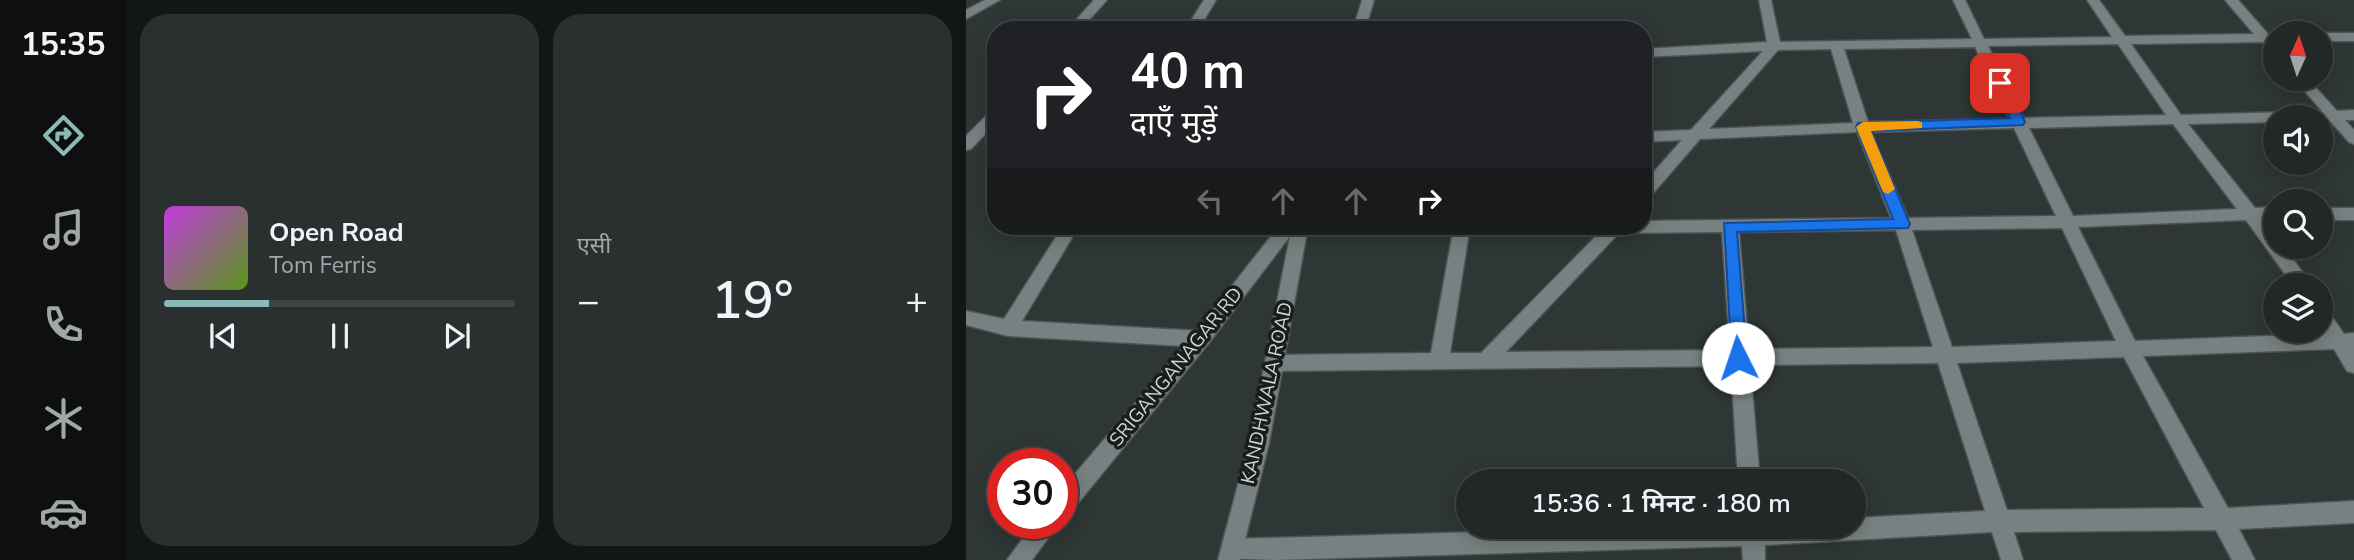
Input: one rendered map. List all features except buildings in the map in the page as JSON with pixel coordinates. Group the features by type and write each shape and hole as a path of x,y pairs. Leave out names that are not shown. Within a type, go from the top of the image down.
{"street":[{"path":"966,15 994,0"},
{"path":"1081,21 1101,0"},
{"path":"1197,21 1210,0"},
{"path":"1362,21 1368,0"},
{"path":"1765,0 1774,46"},
{"path":"1959,0 2129,348 2219,519 2244,560"},
{"path":"2092,0 2176,118 2263,228"},
{"path":"2231,0 2263,31"},
{"path":"2333,37 2354,37"},
{"path":"1652,53 1774,46 2263,38"},
{"path":"1652,184 1774,46"},
{"path":"1836,46 1863,127 1902,224 2012,560"},
{"path":"2312,91 2324,105"},
{"path":"2333,115 2354,115"},
{"path":"2333,115 2354,139"},
{"path":"1652,136 1863,127 2263,116"},
{"path":"966,145 987,123"},
{"path":"1652,227 2067,222 2263,213"},
{"path":"2333,214 2354,214"},
{"path":"1730,227 1748,469"},
{"path":"1009,328 1066,235"},
{"name":"SRIGANGANAGAR RD","path":"1078,487 1201,339 1281,235"},
{"name":"KANDHWALA ROAD","path":"1231,555 1275,363 1298,235"},
{"path":"1438,360 1460,235"},
{"path":"1486,360 1608,235"},
{"path":"966,318 1009,328 1201,339"},
{"path":"2333,326 2347,341 2354,365"},
{"path":"1275,363 1945,355 2347,341"},
{"path":"1866,526 2000,521 2219,519 2354,512"},
{"path":"1018,560 1035,539"},
{"path":"1231,555 1579,539"},
{"path":"1753,539 1754,560"}],"slow traffic":[{"path":"1888,189 1863,127 1917,125"}],"route":[{"path":"1738,358 1730,227 1902,224 1863,127 2018,122 2000,83"}]}
